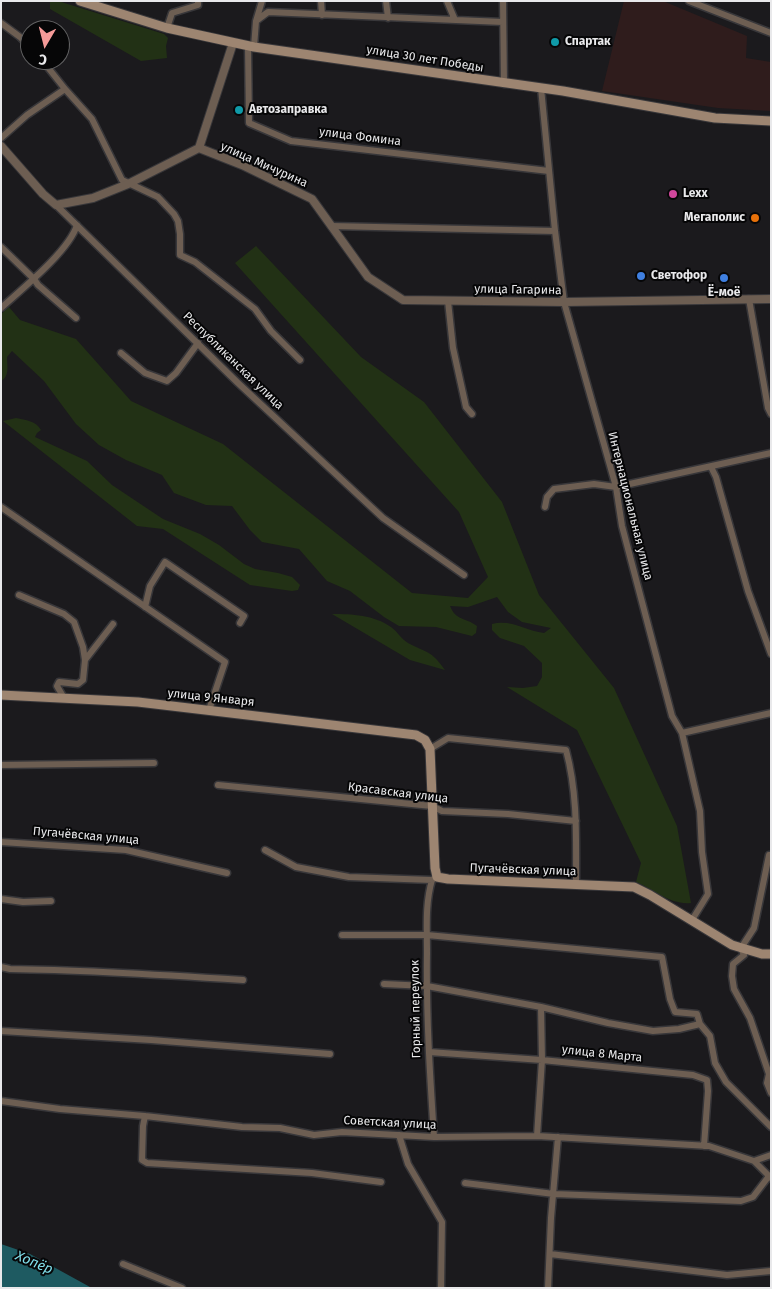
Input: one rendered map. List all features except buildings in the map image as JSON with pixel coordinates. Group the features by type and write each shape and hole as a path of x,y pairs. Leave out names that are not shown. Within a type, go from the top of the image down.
{"main road":[{"name":"улица 30 лет Победы","path":"80,1 167,28 251,47 431,71 715,118 771,121"},
{"name":"улица 9 Января","path":"1,695 138,702 416,735 425,740 430,749"},
{"name":"Горный переулок","path":"430,749 434,879"},
{"name":"Пугачёвская улица","path":"434,879 634,887 741,948 771,954"}],"street":[{"path":"167,28 172,13 198,5 198,1"},
{"path":"251,47 262,1"},
{"path":"321,1 322,15"},
{"path":"386,1 388,18"},
{"path":"447,1 455,20"},
{"path":"503,1 504,84"},
{"path":"689,1 771,33"},
{"path":"256,21 268,12 503,22"},
{"path":"1,24 20,37"},
{"path":"56,205 94,198 128,184 199,148 233,43"},
{"name":"улица Фомина","path":"251,47 249,123 291,141 548,171"},
{"path":"50,70 92,119 122,180 158,197 174,214 178,222 180,234 180,255 195,262 255,309 271,331 300,360"},
{"name":"Интернациональная улица","path":"540,88 564,302 616,487 622,526 672,716 682,733 700,811 702,852 708,894 692,920"},
{"path":"1,138 27,115 65,89"},
{"name":"Республиканская улица","path":"1,146 43,194 303,444 383,518 464,575"},
{"name":"улица Мичурина","path":"199,148 242,165 312,199"},
{"name":"улица Гагарина","path":"312,199 368,277 403,300 564,302 771,299"},
{"path":"1,308 34,279 69,240 77,225"},
{"path":"331,226 555,232"},
{"path":"1,247 76,318"},
{"path":"749,298 768,408 771,414"},
{"path":"448,301 453,348 466,407 472,414"},
{"path":"121,353 145,373 168,380 176,373 198,343"},
{"path":"545,507 547,498 554,489 594,484 616,487 771,454"},
{"path":"711,466 716,477 748,591 771,654"},
{"path":"1,508 225,662 209,710"},
{"path":"145,607 150,586 165,562 244,616 240,623"},
{"path":"19,595 64,614 74,622 86,660 83,680 78,684 59,682 57,686 64,698"},
{"path":"86,660 113,624"},
{"path":"682,733 771,713"},
{"path":"430,749 448,738 566,750 572,771 576,821 576,884"},
{"path":"1,765 154,763"},
{"name":"Красавская улица","path":"218,785 432,806 442,811 508,814 576,821"},
{"name":"Пугачёвская улица","path":"1,842 126,850 227,873"},
{"name":"Пугачёвская улица","path":"264,850 296,867 349,877 434,879"},
{"path":"769,855 754,928 741,948 744,955 733,964 732,976 734,989 750,1018 769,1074 767,1083 771,1093"},
{"name":"Горный переулок","path":"434,879 427,896 427,986 434,1137"},
{"path":"1,900 51,901"},
{"path":"342,935 427,935 662,957 670,999 675,1012 697,1014 700,1024 710,1036 715,1063 726,1082 771,1127"},
{"path":"1,967 10,969 85,970 243,980"},
{"path":"384,984 427,986 541,1007 608,1023 653,1031 679,1029 700,1024"},
{"path":"537,1136 542,1060 541,1007"},
{"path":"1,1031 330,1054"},
{"name":"улица 8 Марта","path":"429,1052 542,1060 693,1075 707,1080 704,1146"},
{"name":"Советская улица","path":"1,1101 60,1109 242,1127 280,1128 314,1135 342,1132 434,1137 537,1136 709,1146 754,1161 770,1177"},
{"path":"145,1116 142,1160 147,1163 312,1174 381,1182"},
{"path":"399,1135 408,1164 442,1222 441,1288"},
{"path":"548,1288 558,1137"},
{"path":"754,1161 771,1155"},
{"path":"465,1183 554,1194 741,1201 753,1197 770,1177"},
{"path":"550,1254 727,1275 771,1271"},
{"path":"124,1264 182,1288"}],"shaded area":[{"path":"624,1 663,1 747,36 746,58 771,62 771,111 718,108 602,91"}],"green space":[{"path":"58,1 164,34 168,38 166,46 167,58 141,61 50,9 50,2"},
{"path":"256,246 361,357 424,402 502,502 539,595 614,688 677,826 691,903 676,902 636,882 641,863 577,730 507,687 523,688 537,686 542,677 542,663 524,646 500,638 492,630 492,624 512,624 544,633 551,628 522,622 508,612 497,597 468,607 450,606 458,617 477,626 476,633 472,636 436,627 399,626 350,591 327,581 299,549 262,542 250,530 232,506 206,505 174,493 162,475 126,460 99,445 76,424 44,381 12,351 7,357 7,374 1,381 1,314 9,307 20,320 76,339 131,401 223,444 412,593 468,598 488,577 459,512 235,263"},
{"path":"16,418 30,421 36,425 41,430 35,437 87,461 112,485 163,519 200,534 219,545 244,564 255,569 292,577 300,585 298,590 292,591 250,585 163,529 137,526 3,421"},
{"path":"332,614 363,616 384,623 406,641 432,655 445,670 410,660"}],"water":[{"name":"Хопёр","path":"1,1244 30,1254 90,1287 127,1288 1,1288"}],"place":[{"name":"Спартак","path":"555,42"},
{"name":"Автозаправка","path":"239,110"},
{"name":"Lexx","path":"673,194"},
{"name":"Мегаполис","path":"755,218"},
{"name":"Светофор","path":"641,276"},
{"name":"Ё-моё","path":"724,278"}]}
